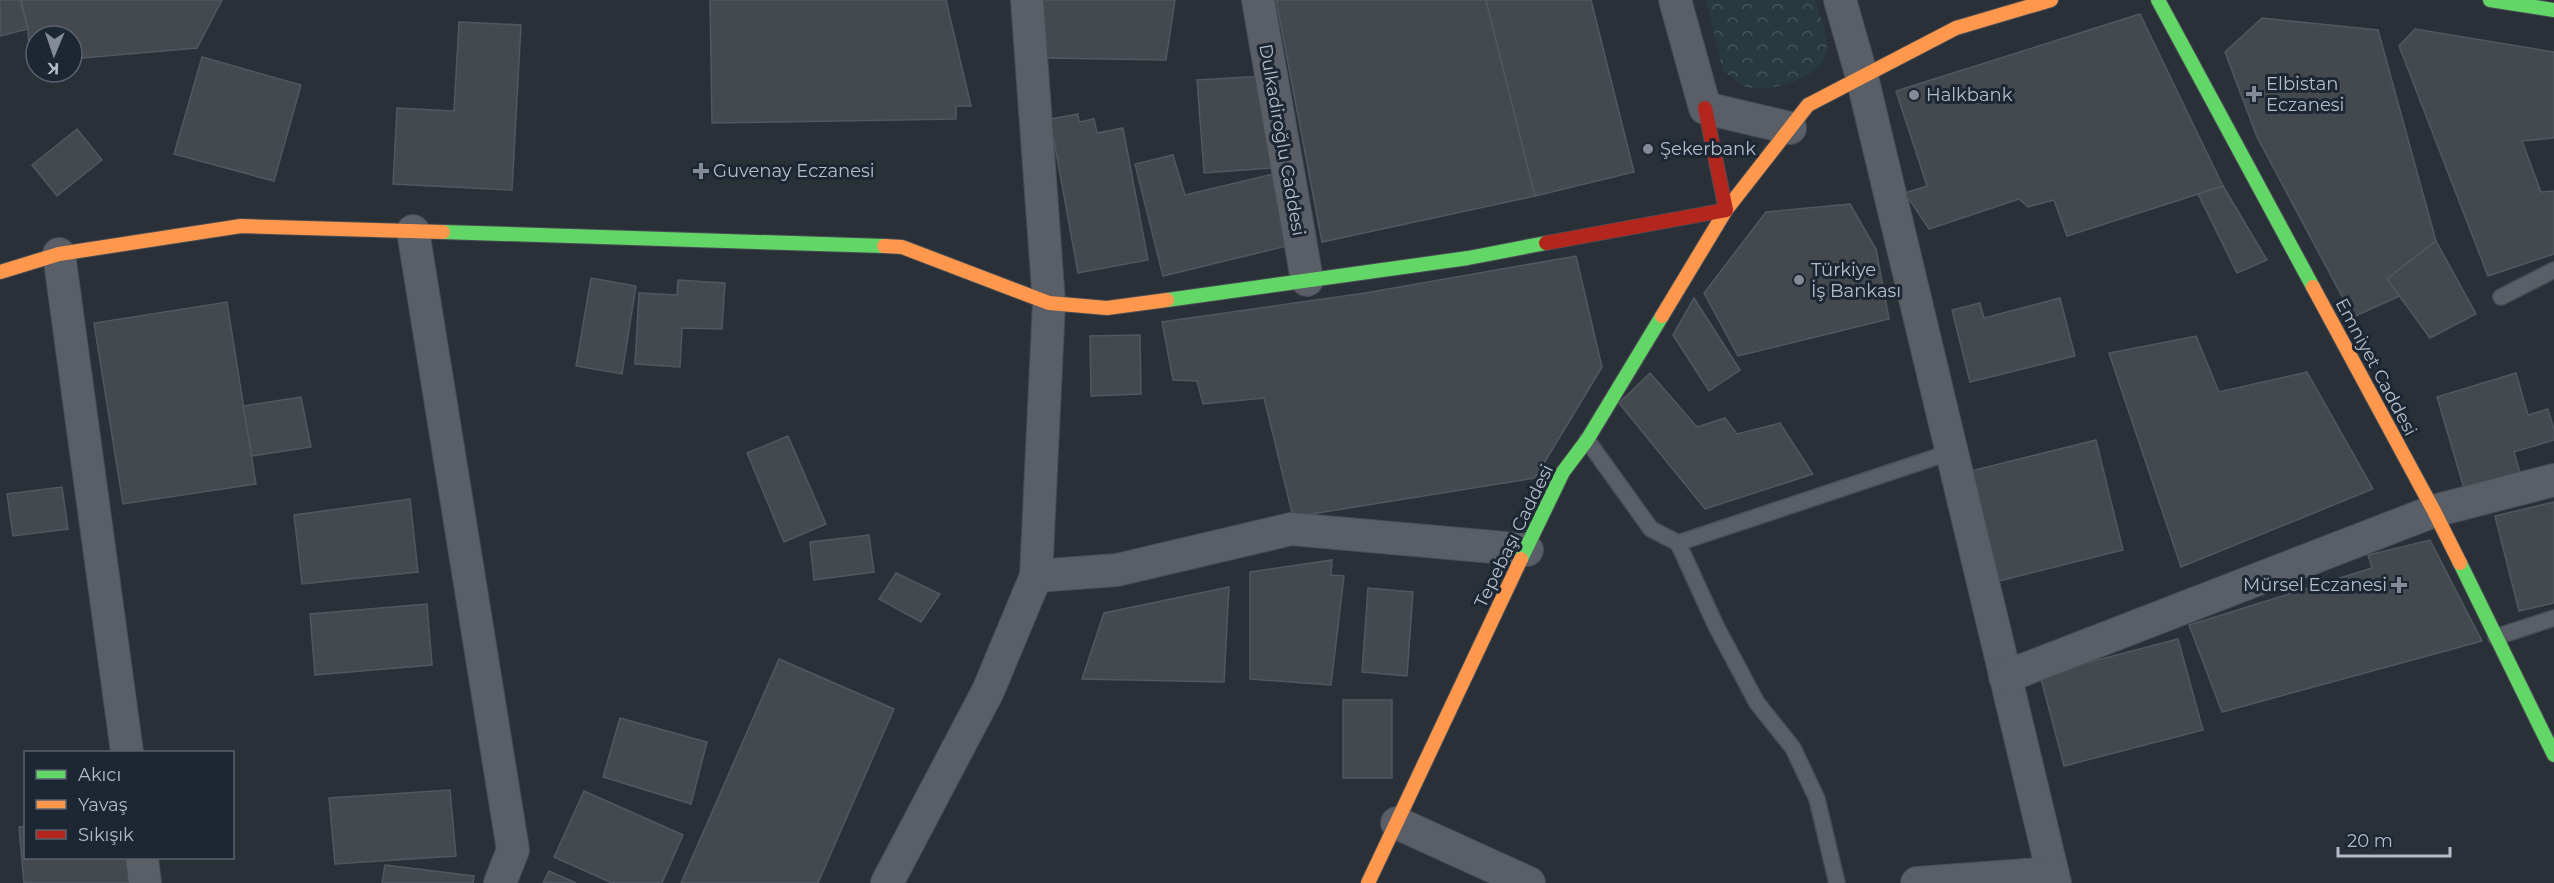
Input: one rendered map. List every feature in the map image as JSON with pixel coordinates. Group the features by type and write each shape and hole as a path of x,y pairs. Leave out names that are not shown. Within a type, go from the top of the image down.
{"street":[{"path":"887,883 988,691 1036,576 1049,303 1027,0"},
{"name":"Dulkadiroğlu Caddesi","path":"1258,0 1307,280"},
{"path":"0,272 59,254 241,226 413,231 902,247 1049,303 1107,308 1468,258 1726,210 1705,108 1675,0"},
{"path":"1840,0 1862,77 2054,878 1917,883"},
{"path":"1705,108 1799,116 1862,77 1956,28 2051,0"},
{"name":"Emniyet Caddesi","path":"2158,0 2434,512 2554,755"},
{"path":"2490,0 2554,10"},
{"name":"Tepebaşı Caddesi","path":"1368,883 1563,472 1587,440 1726,210 1799,116"},
{"path":"413,231 513,850 500,883"},
{"path":"59,254 127,751"},
{"path":"2005,676 2434,512 2554,480"},
{"path":"1036,576 1117,570 1291,529 1527,550"},
{"path":"1397,823 1529,883"},
{"path":"142,859 145,883"}],"lane":[{"path":"2501,297 2554,270"},
{"path":"1587,440 1651,529 1678,543 1716,626 1757,703 1793,748 1817,799 1838,883"},
{"path":"1678,543 1951,452"},
{"path":"2496,637 2554,618"}],"green space":[{"path":"1706,0 1815,0 1827,41 1826,54 1822,63 1804,77 1779,86 1756,88 1743,86 1723,71"}],"building":[{"path":"0,0 20,0 27,24 24,24 24,30 0,36"},
{"path":"21,0 222,0 197,48 84,58 84,24 27,24"},
{"path":"710,0 946,0 971,106 956,106 956,119 712,123"},
{"path":"1041,0 1175,0 1166,60 1044,58"},
{"path":"1276,0 1486,0 1535,196 1322,242"},
{"path":"1486,0 1591,0 1634,172 1535,196"},
{"path":"2140,14 2223,186 2067,236 2054,200 2028,207 2019,199 1929,229 1905,193 1927,186 1896,91"},
{"path":"2262,18 2378,30 2436,241 2387,279 2400,296 2353,317 2257,137 2225,52"},
{"path":"459,22 521,25 512,190 393,184 397,108 454,111"},
{"path":"2415,29 2554,52 2554,138 2522,141 2541,192 2554,191 2554,254 2488,276 2399,46"},
{"path":"202,57 301,85 274,181 174,154"},
{"path":"1265,76 1271,168 1204,173 1197,80"},
{"path":"1078,114 1079,122 1094,119 1097,133 1123,128 1148,260 1078,273 1050,119"},
{"path":"77,129 102,160 57,196 32,165"},
{"path":"1173,155 1185,195 1277,173 1295,244 1163,276 1135,164"},
{"path":"2223,186 2267,260 2237,273 2198,194"},
{"path":"1850,204 1876,249 1889,319 1738,356 1704,293 1766,212"},
{"path":"2436,241 2476,314 2430,338 2387,279"},
{"path":"1576,256 1602,367 1535,478 1293,517 1264,398 1203,404 1197,381 1173,380 1162,322 1365,293"},
{"path":"591,278 636,286 622,374 576,366"},
{"path":"678,280 725,283 722,329 682,328 680,367 635,364 639,293 677,295"},
{"path":"1694,298 1740,370 1709,391 1673,335"},
{"path":"2060,298 2075,356 1970,382 1952,310 1980,303 1984,318"},
{"path":"227,302 256,484 123,504 94,323"},
{"path":"1140,335 1141,394 1091,396 1090,336"},
{"path":"2196,336 2219,392 2307,372 2373,489 2181,567 2109,353"},
{"path":"1650,373 1697,427 1725,418 1737,434 1780,423 1813,474 1705,509 1619,403"},
{"path":"2516,373 2528,415 2548,409 2554,430 2554,440 2514,452 2522,479 2466,495 2437,397"},
{"path":"301,397 311,447 252,456 243,406"},
{"path":"788,436 826,524 784,542 747,453"},
{"path":"2096,440 2123,550 1995,582 1967,472"},
{"path":"62,487 68,529 13,536 7,494"},
{"path":"410,499 418,572 302,584 294,515"},
{"path":"2554,502 2554,603 2519,611 2495,516"},
{"path":"869,535 874,572 814,580 810,542"},
{"path":"2430,540 2482,641 2222,712 2189,625 2372,568 2368,555"},
{"path":"1332,560 1331,575 1344,576 1331,685 1250,679 1250,572"},
{"path":"896,573 940,594 921,622 879,599"},
{"path":"1229,587 1224,682 1082,679 1104,613"},
{"path":"1368,588 1413,592 1407,676 1362,672"},
{"path":"427,604 432,665 315,675 310,614"},
{"path":"2178,639 2203,730 2064,766 2040,675"},
{"path":"779,659 894,709 818,883 681,883"},
{"path":"1343,700 1392,700 1392,778 1343,778"},
{"path":"620,718 707,742 691,804 603,777"},
{"path":"450,790 456,856 335,864 329,798"},
{"path":"584,791 683,835 662,883 612,883 554,857"},
{"path":"24,826 24,859 139,859 141,883 24,883 19,827"},
{"path":"385,865 474,876 473,883 382,883"},
{"path":"549,871 576,883 543,883"}],"traffic: fast":[{"path":"2158,0 2313,287"},
{"path":"2490,0 2554,10"},
{"path":"443,232 884,246"},
{"path":"1167,300 1468,258 1546,243"},
{"path":"1521,559 1563,472 1587,440 1662,316"},
{"path":"2460,563 2554,755"}],"traffic: slow":[{"path":"1662,316 1726,210 1808,105 1956,28 2051,0"},
{"path":"0,272 59,254 241,226 443,232"},
{"path":"884,246 902,247 1049,303 1107,308 1167,300"},
{"path":"2313,287 2460,563"},
{"path":"1368,883 1521,559"}],"traffic: jam":[{"path":"1546,243 1726,210 1705,108"}],"place":[{"name":"Elbistan Eczanesi","path":"2254,94"},
{"name":"Halkbank","path":"1914,95"},
{"name":"Şekerbank","path":"1648,149"},
{"name":"Guvenay Eczanesi","path":"701,171"},
{"name":"Türkiye İş Bankası","path":"1799,280"},
{"name":"Mürsel Eczanesi","path":"2399,585"}]}
